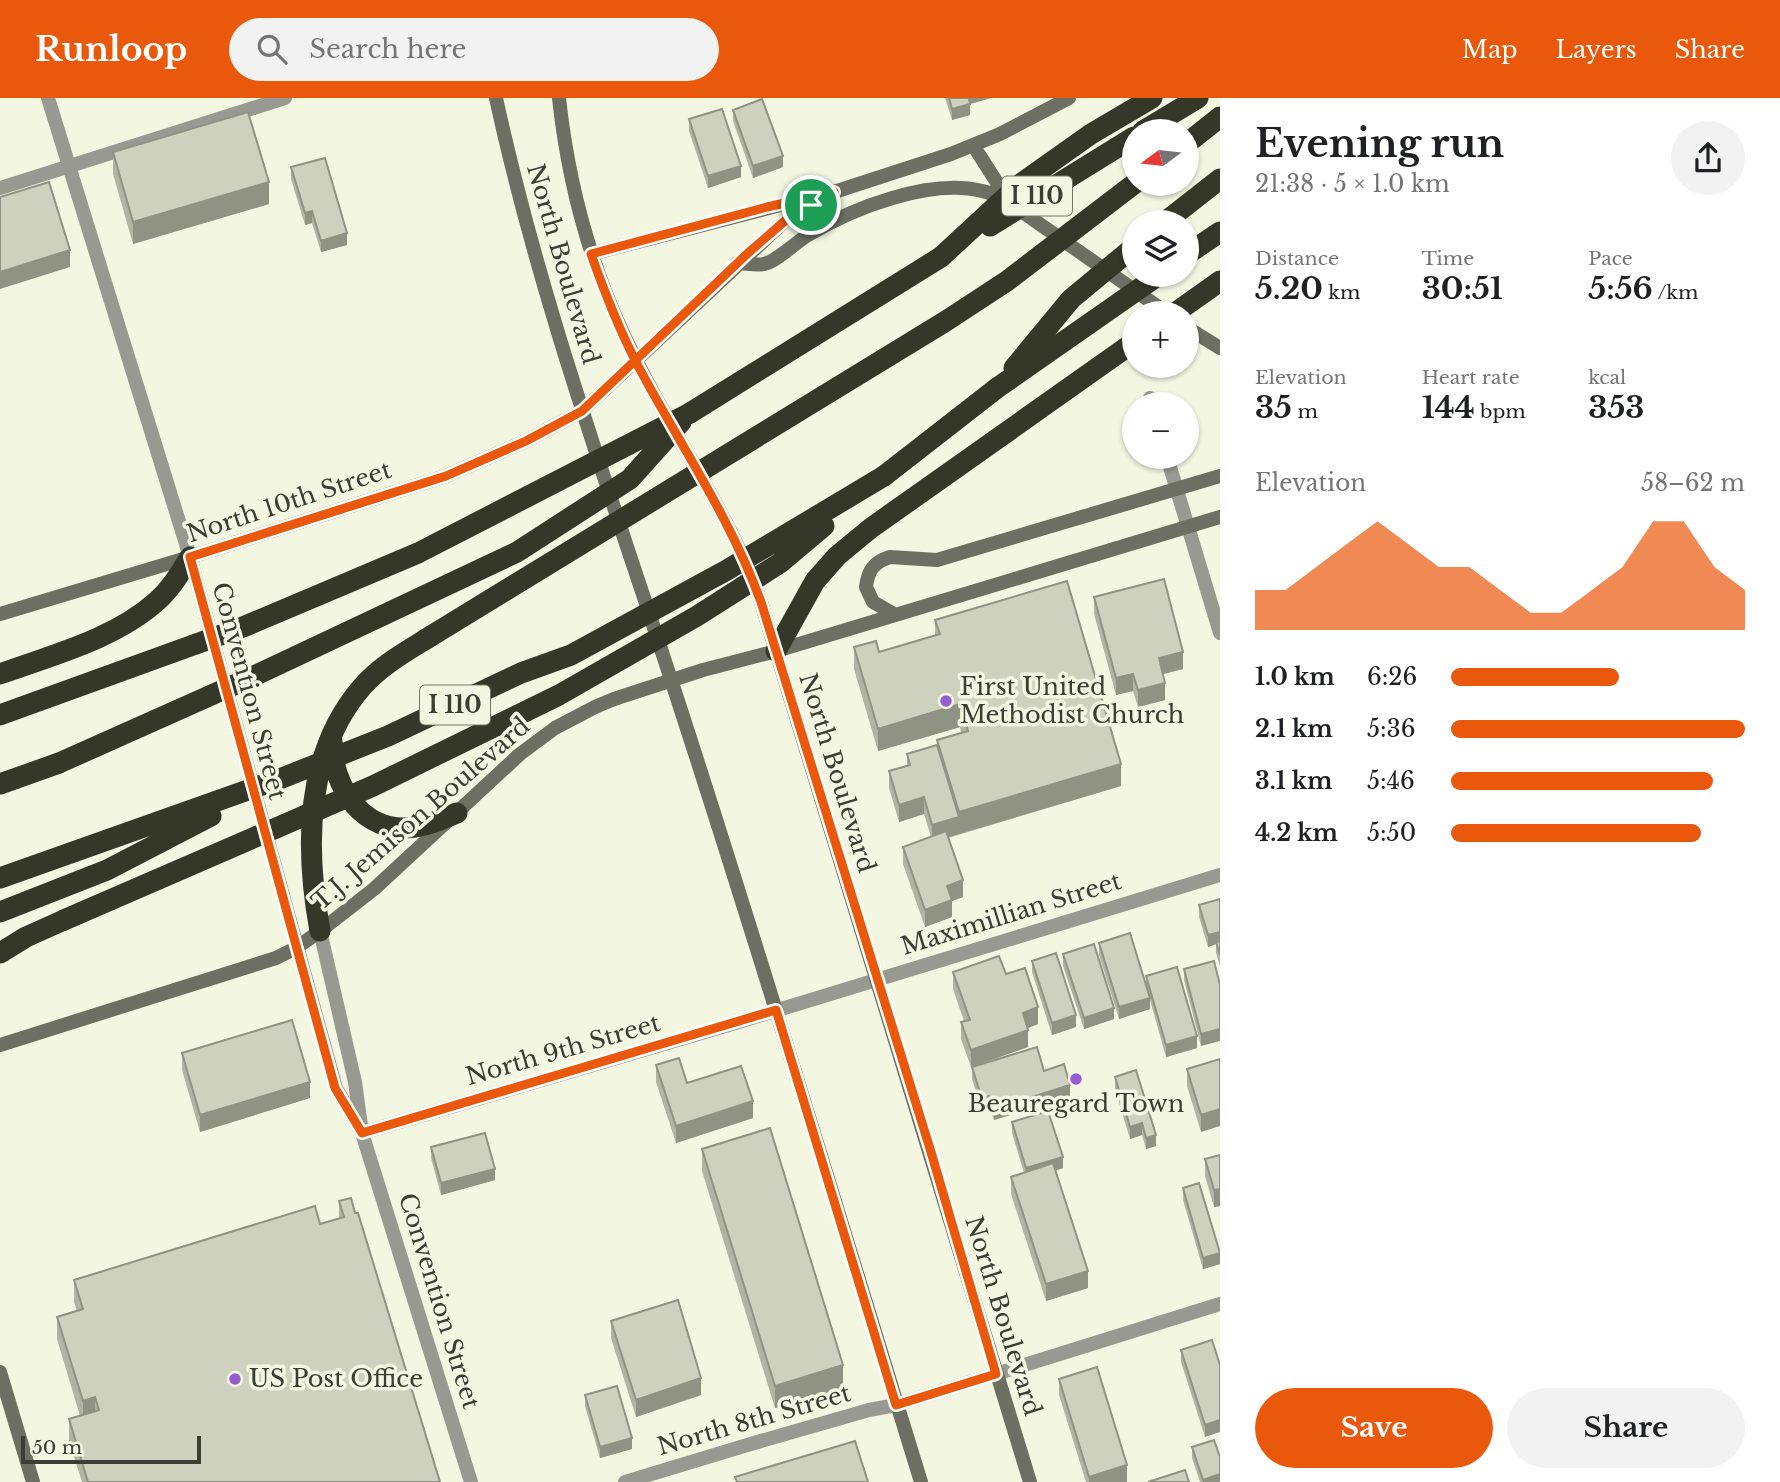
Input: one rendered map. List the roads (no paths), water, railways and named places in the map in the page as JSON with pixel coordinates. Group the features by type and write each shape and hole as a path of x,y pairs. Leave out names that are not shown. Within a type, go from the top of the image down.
{"highway":[{"path":"941,257 1019,185 1091,134 1152,98"},
{"path":"1163,119 1198,98"},
{"path":"1199,134 1220,117"},
{"name":"I 110","path":"0,715 230,632 418,552 690,412 1122,144"},
{"path":"1180,210 1220,179"},
{"path":"320,932 315,902 311,827 318,776 340,718 363,686 387,665 431,636 1007,281 1122,193"},
{"path":"1199,247 1220,232"},
{"path":"997,388 1070,299 1122,257"},
{"path":"1192,301 1220,281"},
{"name":"I 110","path":"0,877 282,778 388,736 521,673 571,655 727,570 884,476 997,388 1142,287"},
{"path":"776,651 815,580 837,556 871,528 1122,350"},
{"path":"0,784 59,763 266,670 517,552 630,479 690,412"},
{"path":"0,953 26,937 373,786 559,695 697,616 780,562 884,476"},
{"path":"0,674 76,646 134,618 170,588 190,557"},
{"path":"332,735 334,765 342,789 360,811 373,820 412,828 457,813"},
{"path":"0,912 107,870 282,778"}],"main road":[{"name":"North Boulevard","path":"496,98 530,242 776,1010 921,1482"},
{"name":"North Boulevard","path":"559,98 568,163 591,254 636,361 728,523 747,564 1030,1482"},
{"path":"591,254 834,192 973,145 1062,100"},
{"path":"973,145 1011,204"},
{"path":"737,263 765,264 834,221 877,204 915,193 952,187 967,188 992,194 1011,204 1150,301"},
{"name":"North 10th Street","path":"0,614 446,476 526,441 582,411 787,219 834,192"},
{"path":"1199,335 1220,348"},
{"path":"894,614 878,607 868,594 866,581 872,566 877,562 890,557 937,560 1220,477"},
{"name":"T.J. Jemison Boulevard","path":"0,1045 276,958 296,948 374,889 520,754 555,728 595,707 671,680 1220,517"},
{"path":"0,1372 33,1482"}],"street":[{"name":"Convention Street","path":"48,98 190,557 335,1088 362,1133"},
{"path":"0,188 285,98"},
{"path":"1170,469 1220,633"},
{"name":"Maximillian Street","path":"776,1010 1220,875"},
{"name":"Convention Street","path":"320,932 355,1082 362,1133 471,1482"},
{"name":"North 9th Street","path":"362,1133 776,1010"},
{"name":"North 8th Street","path":"625,1482 869,1410 896,1405 1220,1304"}],"place":[{"name":"First United Methodist Church","path":"946,701"},
{"name":"Beauregard Town","path":"1076,1079"},
{"name":"US Post Office","path":"235,1379"}]}
